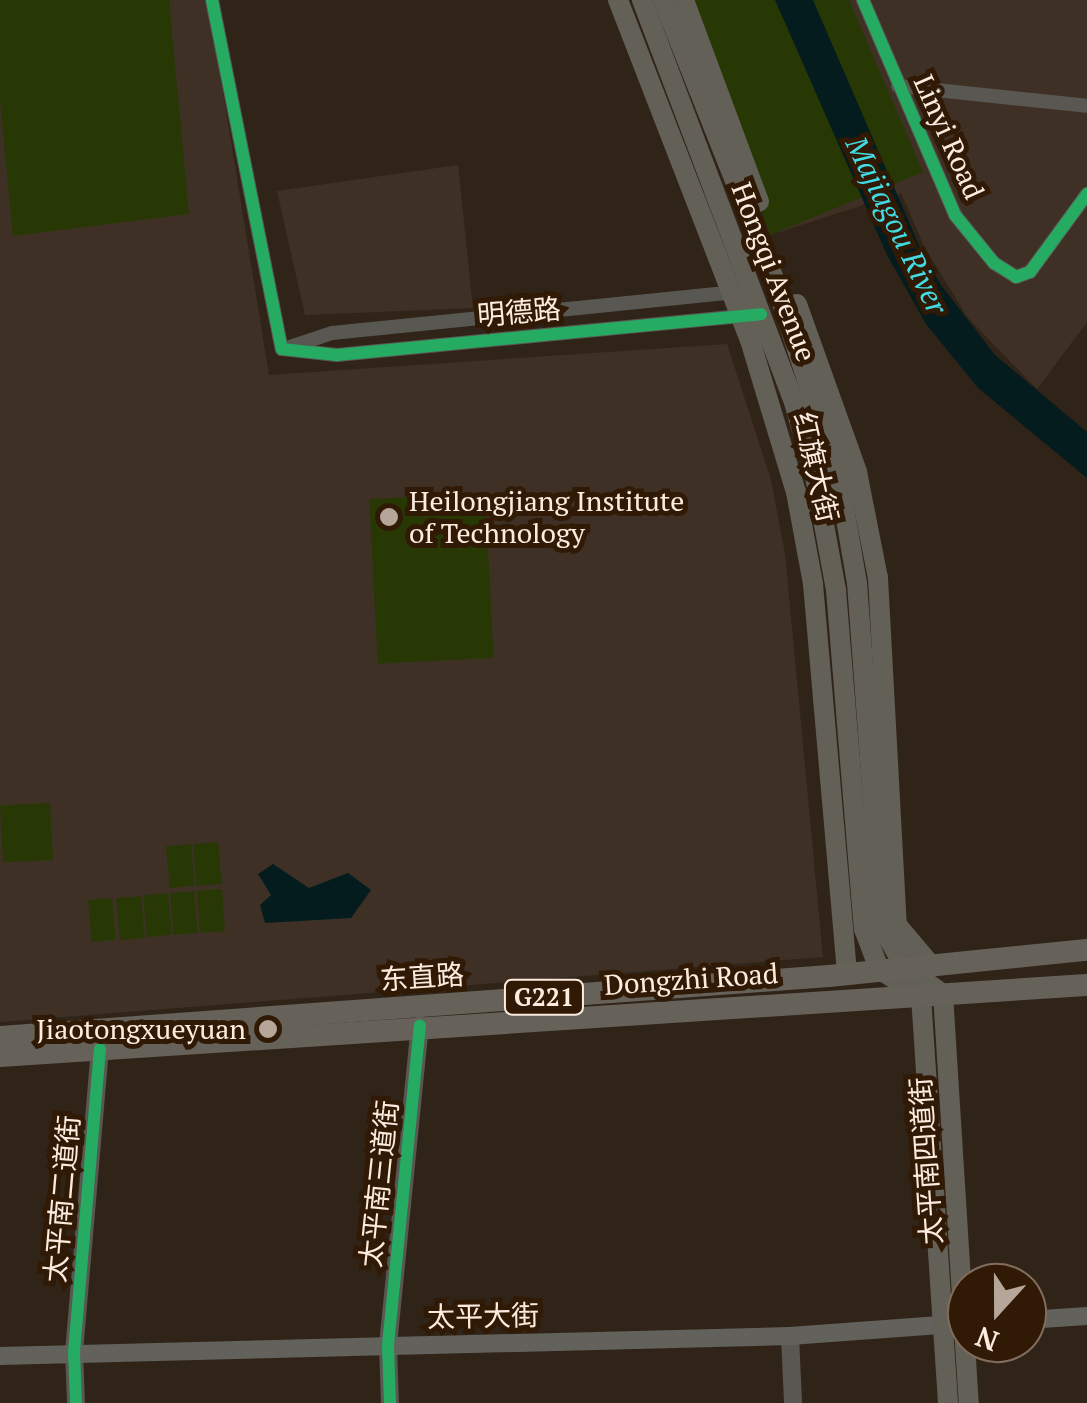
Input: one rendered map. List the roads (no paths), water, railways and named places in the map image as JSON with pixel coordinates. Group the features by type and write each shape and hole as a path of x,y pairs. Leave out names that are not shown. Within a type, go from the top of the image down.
{"highway":[{"name":"东直路","path":"0,1037 847,974 1087,950"},
{"name":"Dongzhi Road","path":"0,1056 1087,985"}],"main road":[{"path":"618,0 741,292"},
{"name":"Hongqi Avenue","path":"642,0 741,292 803,434 836,590 873,928"},
{"name":"Hongqi Avenue","path":"664,0 775,282 838,478 857,583 873,928"},
{"name":"红旗大街","path":"684,0 857,472 878,578 897,925 929,963"},
{"name":"红旗大街","path":"751,315 813,584 847,974"},
{"path":"873,928 932,995"},
{"path":"873,928 879,969 932,995"},
{"name":"太平南四道街","path":"932,995 959,1263"},
{"name":"太平南四道街","path":"932,995 948,1403"},
{"path":"1047,1319 1087,1316"},
{"name":"太平大街","path":"0,1356 790,1336 947,1325"},
{"name":"太平南四道街","path":"967,1363 969,1403"}],"street":[{"path":"212,0 282,350"},
{"name":"Linyi Road","path":"863,0 955,214 994,263 1016,277 1030,272 1087,194"},
{"path":"898,86 1087,106"},
{"name":"明德路","path":"282,350 332,332 741,292"},
{"name":"明德路","path":"282,350 337,354 751,315"},
{"name":"太平南三道街","path":"390,1403 388,1346 420,1026"},
{"name":"太平南二道街","path":"76,1403 74,1352 100,1049"},
{"path":"790,1336 794,1403"}],"water":[{"name":"Majiagou River","path":"775,0 813,0 919,245 941,285 995,355 1087,432 1087,478 978,388 926,324 887,255"},
{"path":"273,864 309,888 348,873 371,890 351,918 265,923 260,905 271,895 258,874"}],"place":[{"name":"Heilongjiang Institute of Technology","path":"389,517"},
{"name":"Jiaotongxueyuan","path":"268,1029"}]}
